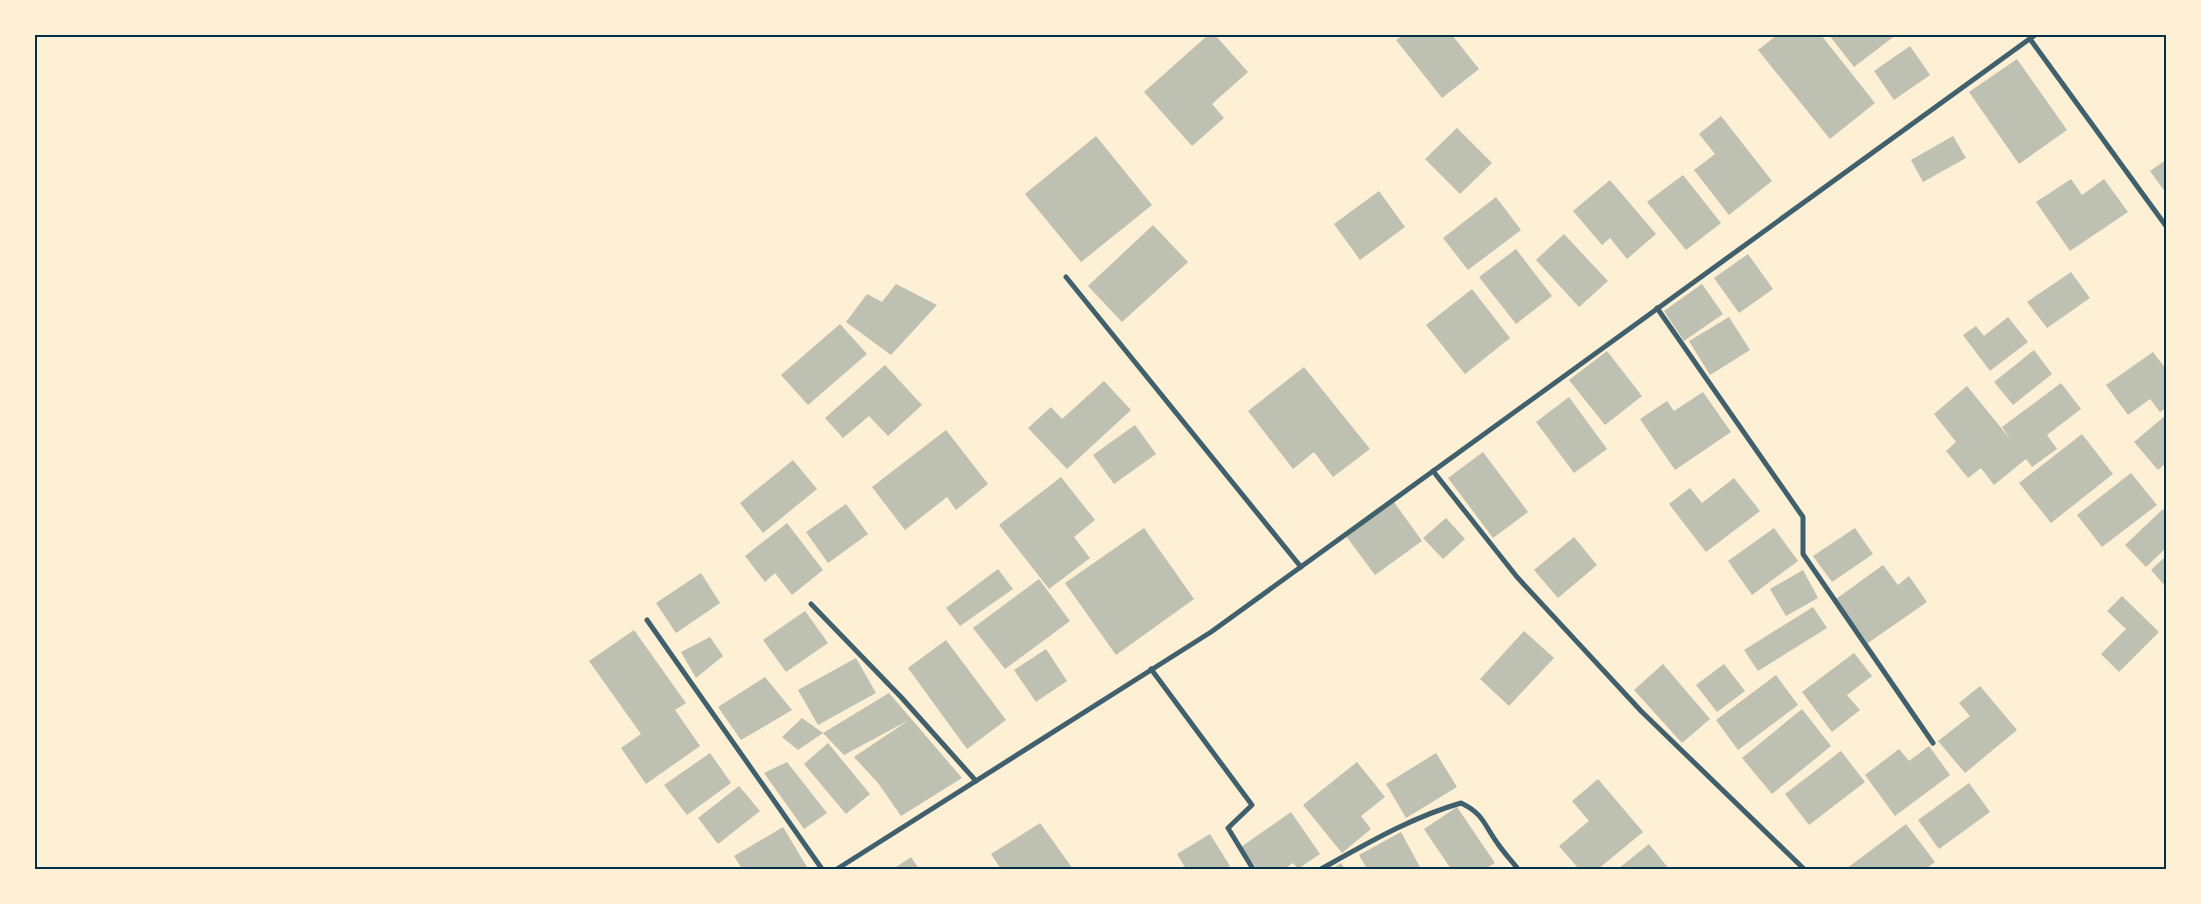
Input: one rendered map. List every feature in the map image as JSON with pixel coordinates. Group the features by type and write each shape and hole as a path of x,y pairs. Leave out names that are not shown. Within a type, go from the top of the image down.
{"street":[{"path":"837,869 1211,632 2032,37 2166,226"},
{"path":"1066,277 1301,567"},
{"path":"1657,308 1803,517 1803,554 1933,743"},
{"path":"1433,471 1517,577 1641,711 1804,869"},
{"path":"811,604 901,697 976,781"},
{"path":"647,620 822,869"},
{"path":"1151,670 1252,805 1228,828 1253,869"},
{"path":"1321,869 1369,842 1446,807 1461,803 1474,809 1484,820 1497,844 1518,869"}],"building":[{"path":"1208,35 1215,35 1248,72 1212,104 1224,118 1192,146 1144,92"},
{"path":"1403,35 1452,35 1479,69 1442,98 1396,40"},
{"path":"1777,35 1821,35 1875,103 1830,139 1758,50"},
{"path":"1829,35 1896,35 1854,67"},
{"path":"1910,46 1930,75 1894,100 1874,71"},
{"path":"2017,59 2067,130 2019,164 1969,92"},
{"path":"1721,116 1772,181 1729,215 1694,170 1715,154 1699,134"},
{"path":"1457,128 1492,163 1460,194 1425,159"},
{"path":"1096,136 1152,205 1081,262 1025,194"},
{"path":"1953,136 1966,158 1923,182 1911,160"},
{"path":"2166,160 2166,193 2150,171"},
{"path":"1683,175 1721,223 1686,250 1647,202"},
{"path":"2071,179 2082,195 2104,179 2128,212 2070,251 2036,202"},
{"path":"1610,180 1656,234 1627,259 1610,238 1602,245 1573,211"},
{"path":"1379,191 1405,227 1360,260 1334,224"},
{"path":"1496,197 1521,230 1468,270 1443,238"},
{"path":"1153,225 1188,262 1122,322 1088,286"},
{"path":"1564,234 1608,281 1579,307 1536,260"},
{"path":"1516,249 1552,296 1516,324 1479,277"},
{"path":"1748,254 1773,289 1739,313 1714,278"},
{"path":"2071,272 2090,298 2047,328 2027,302"},
{"path":"896,284 937,305 891,355 846,322 867,294 882,302"},
{"path":"1702,284 1723,314 1684,341 1664,311"},
{"path":"1472,289 1510,338 1465,374 1426,325"},
{"path":"1729,317 1750,350 1710,375 1689,341"},
{"path":"2008,317 2028,342 1990,371 1963,335 1976,326 1984,336"},
{"path":"840,324 867,354 808,405 781,375"},
{"path":"2034,350 2052,374 2013,405 1994,382"},
{"path":"1607,351 1642,396 1605,425 1569,380"},
{"path":"2153,352 2166,369 2166,408 2160,412 2150,399 2128,415 2106,385"},
{"path":"885,365 922,405 888,436 869,416 843,438 825,418"},
{"path":"1304,367 1370,449 1333,477 1314,452 1293,469 1248,411"},
{"path":"1104,381 1131,410 1067,469 1028,428 1051,407 1062,419"},
{"path":"2061,383 2081,409 2047,435 2057,449 2032,467 2026,459 1994,485 1981,468 1968,478 1946,451 1956,442 1934,414 1967,386 2011,440 2002,427"},
{"path":"1703,392 1731,432 1675,470 1640,419 1667,401 1674,411"},
{"path":"1569,397 1607,449 1574,473 1536,422"},
{"path":"2166,415 2166,463 2158,470 2134,442"},
{"path":"1135,425 1156,454 1114,484 1093,455"},
{"path":"946,430 988,484 956,510 947,497 905,530 872,487"},
{"path":"2082,434 2113,474 2051,523 2019,483"},
{"path":"1483,452 1528,512 1493,538 1448,478"},
{"path":"793,460 817,489 763,533 740,503"},
{"path":"2131,473 2157,505 2102,547 2077,515"},
{"path":"1061,477 1095,520 1074,537 1090,558 1049,589 999,525"},
{"path":"1734,478 1760,511 1706,552 1669,504 1690,488 1702,503"},
{"path":"1394,502 1422,541 1375,575 1346,536"},
{"path":"846,504 868,534 828,563 806,532"},
{"path":"2163,509 2166,512 2166,548 2146,567 2125,545"},
{"path":"1446,518 1465,539 1443,559 1423,538"},
{"path":"787,523 823,570 792,595 775,573 765,582 745,556"},
{"path":"1144,528 1194,599 1116,655 1065,583"},
{"path":"1774,528 1798,561 1752,595 1728,561"},
{"path":"1855,528 1873,554 1832,582 1813,556"},
{"path":"1574,537 1597,565 1558,598 1534,570"},
{"path":"2166,556 2166,587 2151,570"},
{"path":"1883,565 1898,585 1909,576 1927,602 1868,643 1836,599"},
{"path":"998,569 1013,589 960,626 946,608"},
{"path":"1803,570 1818,598 1786,616 1770,589"},
{"path":"701,573 720,603 676,633 656,603"},
{"path":"1039,579 1070,621 1005,669 973,628"},
{"path":"2122,596 2159,632 2119,672 2101,654 2126,629 2107,611"},
{"path":"1813,607 1827,628 1758,671 1744,650"},
{"path":"805,611 828,643 786,672 763,640"},
{"path":"634,630 686,703 675,710 700,746 646,784 621,748 641,734 589,661"},
{"path":"1524,631 1554,658 1509,706 1480,679"},
{"path":"710,637 723,656 696,678 681,652"},
{"path":"946,640 1006,720 967,749 908,668"},
{"path":"1046,649 1067,681 1036,702 1014,670"},
{"path":"1854,653 1872,676 1847,695 1860,710 1832,732 1802,692"},
{"path":"856,658 876,693 818,725 798,690"},
{"path":"1663,664 1710,719 1682,743 1634,690"},
{"path":"1724,664 1745,691 1717,712 1696,685"},
{"path":"1776,675 1798,705 1738,750 1716,720"},
{"path":"765,677 792,710 741,740 718,707"},
{"path":"1980,686 2017,730 1965,773 1938,741 1970,716 1959,703"},
{"path":"889,693 962,778 901,816 878,783 854,757 909,720 844,755 823,733"},
{"path":"1802,709 1831,746 1772,794 1742,758"},
{"path":"802,718 823,733 798,750 782,737"},
{"path":"828,743 870,794 846,814 804,764"},
{"path":"1929,746 1950,775 1895,816 1865,775 1899,749 1909,761"},
{"path":"1841,751 1865,782 1809,825 1785,794"},
{"path":"710,753 731,783 687,815 664,785"},
{"path":"1436,753 1457,787 1406,818 1386,784"},
{"path":"787,762 827,813 804,829 764,773"},
{"path":"1357,762 1385,797 1361,816 1371,829 1342,853 1303,805"},
{"path":"1598,779 1643,832 1598,869 1579,869 1559,846 1589,821 1572,801"},
{"path":"1969,783 1990,812 1939,849 1918,820"},
{"path":"739,786 760,811 718,844 698,818"},
{"path":"1457,807 1495,863 1485,869 1451,869 1424,829"},
{"path":"1291,812 1320,854 1298,869 1293,863 1284,869 1257,869 1241,847"},
{"path":"1040,823 1073,869 1001,869 991,854"},
{"path":"1906,824 1935,862 1926,869 1846,869"},
{"path":"783,827 807,867 803,869 742,869 734,856"},
{"path":"1401,832 1421,869 1367,869 1359,855"},
{"path":"1210,834 1230,866 1226,869 1186,869 1177,854"},
{"path":"1649,844 1669,869 1618,869"},
{"path":"911,857 919,869 893,869"},
{"path":"1341,863 1345,869 1332,869"}]}
